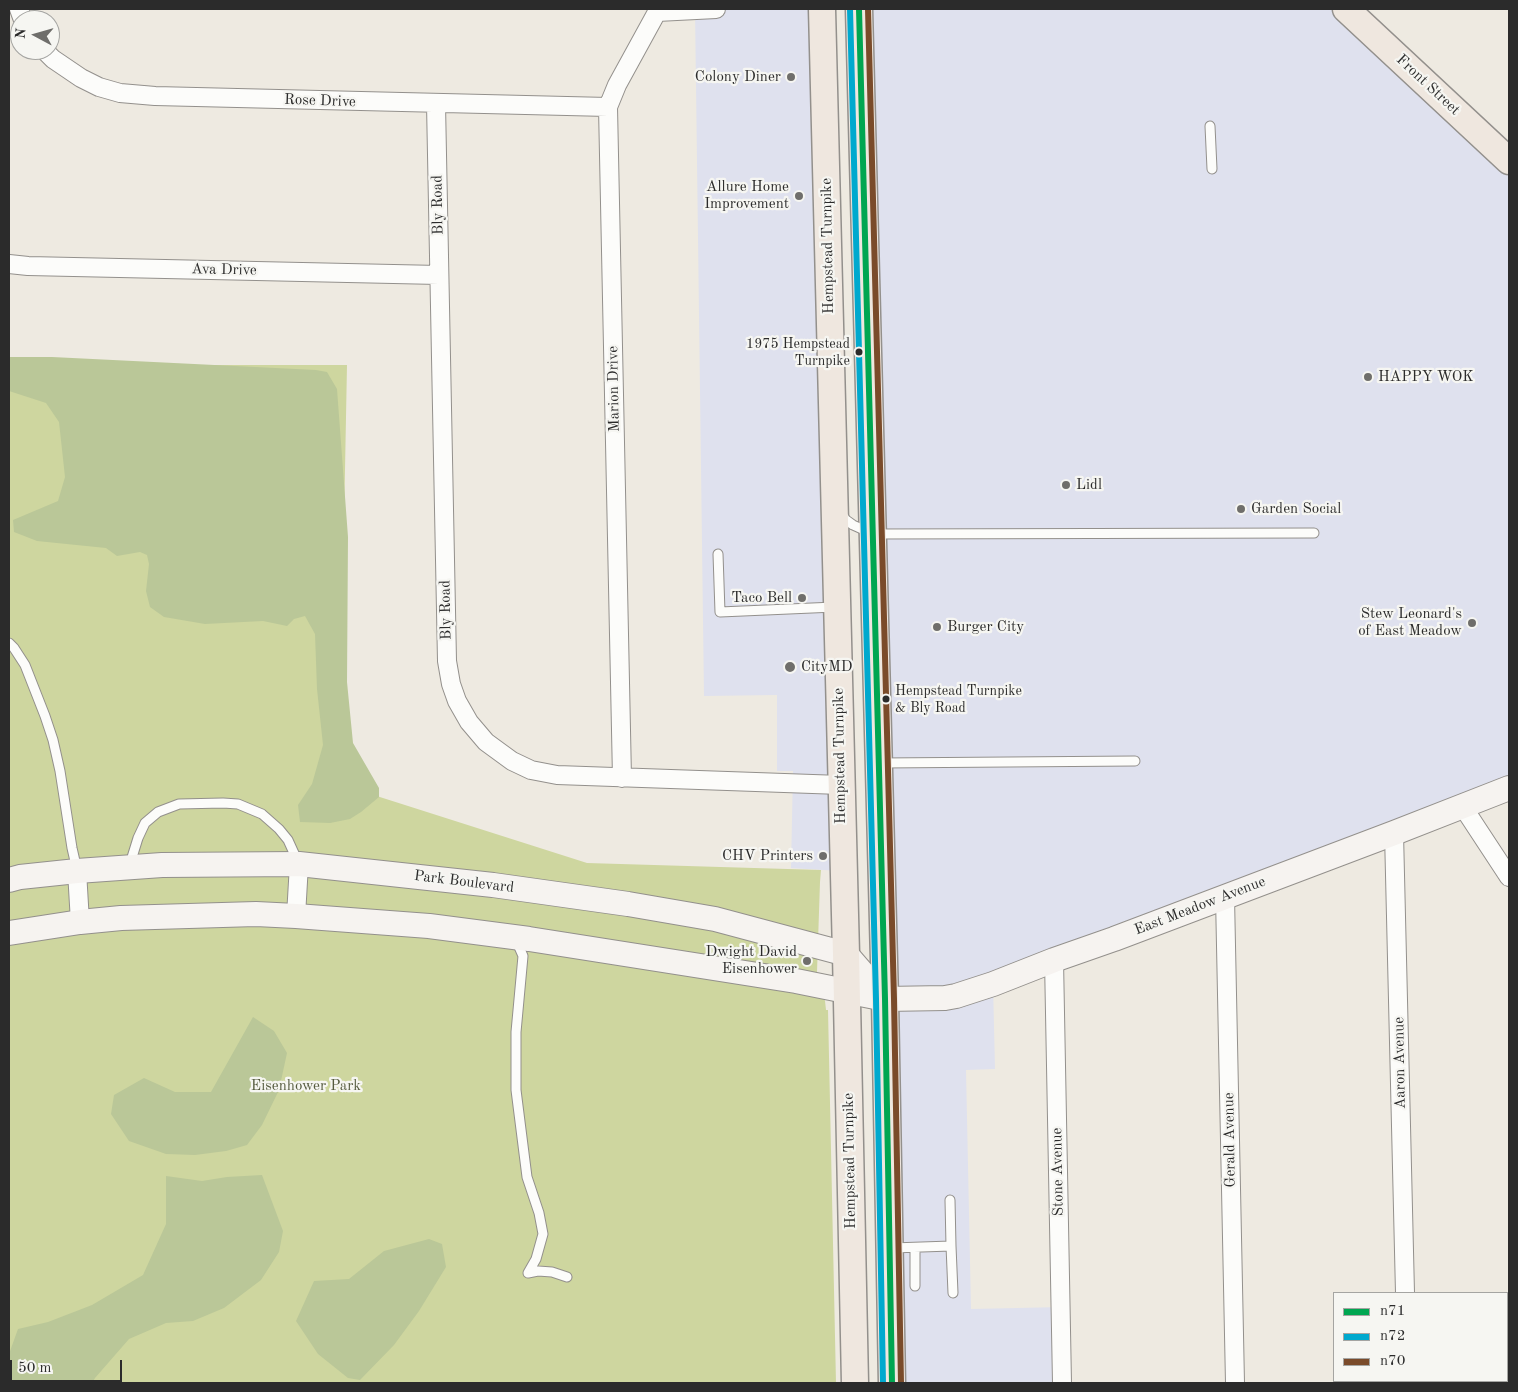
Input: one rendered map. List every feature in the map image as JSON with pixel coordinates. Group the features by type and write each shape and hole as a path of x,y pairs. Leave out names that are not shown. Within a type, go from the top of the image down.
{"main road":[{"name":"Hempstead Turnpike","path":"822,9 846,954 854,1383"},
{"path":"859,9 885,999 902,1248 892,1383"},
{"name":"Front Street","path":"1346,9 1509,161"}],"street":[{"path":"656,10 716,9"},
{"name":"Marion Drive","path":"622,778 608,107 656,10"},
{"name":"Rose Drive","path":"54,60 99,88 120,93 155,96 608,107"},
{"name":"Bly Road","path":"436,104 447,661 451,684 457,701 469,722 486,742 512,761 531,770 557,775 841,785"},
{"name":"Ava Drive","path":"9,264 28,266 439,275"},
{"name":"East Meadow Avenue","path":"846,990 885,999 956,996 1114,939 1509,788"},
{"path":"1463,807 1509,876"},
{"name":"Aaron Avenue","path":"1394,833 1405,1292"},
{"path":"296,916 299,864"},
{"name":"Park Boulevard","path":"9,880 20,877 77,871 162,865 299,864 493,885 628,904 716,920 846,954"},
{"path":"77,871 80,922"},
{"name":"Gerald Avenue","path":"1225,897 1235,1383"},
{"path":"9,933 121,918 256,914 296,916 429,926 514,937 666,959 846,990"},
{"path":"846,954 885,999"},
{"name":"Stone Avenue","path":"1054,960 1062,1383"}],"lane":[{"path":"1210,126 1212,169"},
{"path":"834,505 846,520 873,534 1314,533"},
{"path":"718,554 720,612 837,607"},
{"path":"9,643 25,664 46,716 60,771 77,871"},
{"path":"879,763 1135,760"},
{"path":"129,868 138,838 145,823 158,812 179,804 238,804 262,814 288,840 299,864"},
{"path":"514,937 523,956 516,1032 516,1090 527,1177 539,1213 543,1234 536,1259 528,1273 538,1271 552,1272 567,1277"},
{"path":"950,1200 953,1293"},
{"path":"915,1286 902,1248 951,1246"}],"shaded area":[{"path":"695,9 817,9 840,871 791,868 793,771 777,771 777,695 704,696"},
{"path":"858,9 1346,9 1509,161 1509,788 993,984 995,1069 966,1070 971,1309 1063,1307 1064,1383 893,1383"}],"green space":[{"path":"9,357 52,357 327,372 337,389 348,537 347,682 353,743 379,788 379,797 361,812 350,819 330,823 300,822 298,805 312,784 323,745 317,689 315,634 305,616 294,619 287,626 263,621 205,624 164,617 150,607 146,591 149,564 147,555 140,552 117,556 106,548 37,541 14,532 13,520 58,501 65,477 59,422 46,403 9,391"},
{"name":"Eisenhower Park","path":"9,365 347,365 339,784 587,863 821,870 817,972 826,1010 828,1010 836,1383 9,1383"},
{"path":"253,1017 274,1031 287,1053 279,1090 262,1125 247,1145 226,1151 195,1155 166,1154 129,1141 111,1114 114,1095 144,1078 175,1092 211,1092"},
{"path":"262,1175 283,1231 279,1252 261,1280 224,1308 193,1321 166,1323 129,1339 92,1383 11,1383 9,1354 18,1329 48,1322 92,1305 143,1275 166,1224 166,1176 202,1181"},
{"path":"429,1239 442,1244 446,1267 419,1311 394,1345 360,1380 348,1378 318,1354 296,1321 314,1281 349,1279 384,1251"}],"transit line":[{"name":"n72","path":"850,9 876,999 883,1383"},
{"name":"n71","path":"859,9 885,999 892,1383"},
{"name":"n70","path":"868,9 894,999 901,1383"}],"place":[{"name":"Colony Diner","path":"791,77"},
{"name":"Allure Home Improvement","path":"799,196"},
{"name":"1975 Hempstead Turnpike","path":"859,352"},
{"name":"HAPPY WOK","path":"1368,377"},
{"name":"Lidl","path":"1066,485"},
{"name":"Garden Social","path":"1241,509"},
{"name":"Taco Bell","path":"802,598"},
{"name":"Stew Leonard's of East Meadow","path":"1472,623"},
{"name":"Burger City","path":"937,627"},
{"name":"CityMD","path":"790,667"},
{"name":"Hempstead Turnpike & Bly Road","path":"886,699"},
{"name":"CHV Printers","path":"823,856"},
{"name":"Dwight David Eisenhower","path":"807,961"}]}
